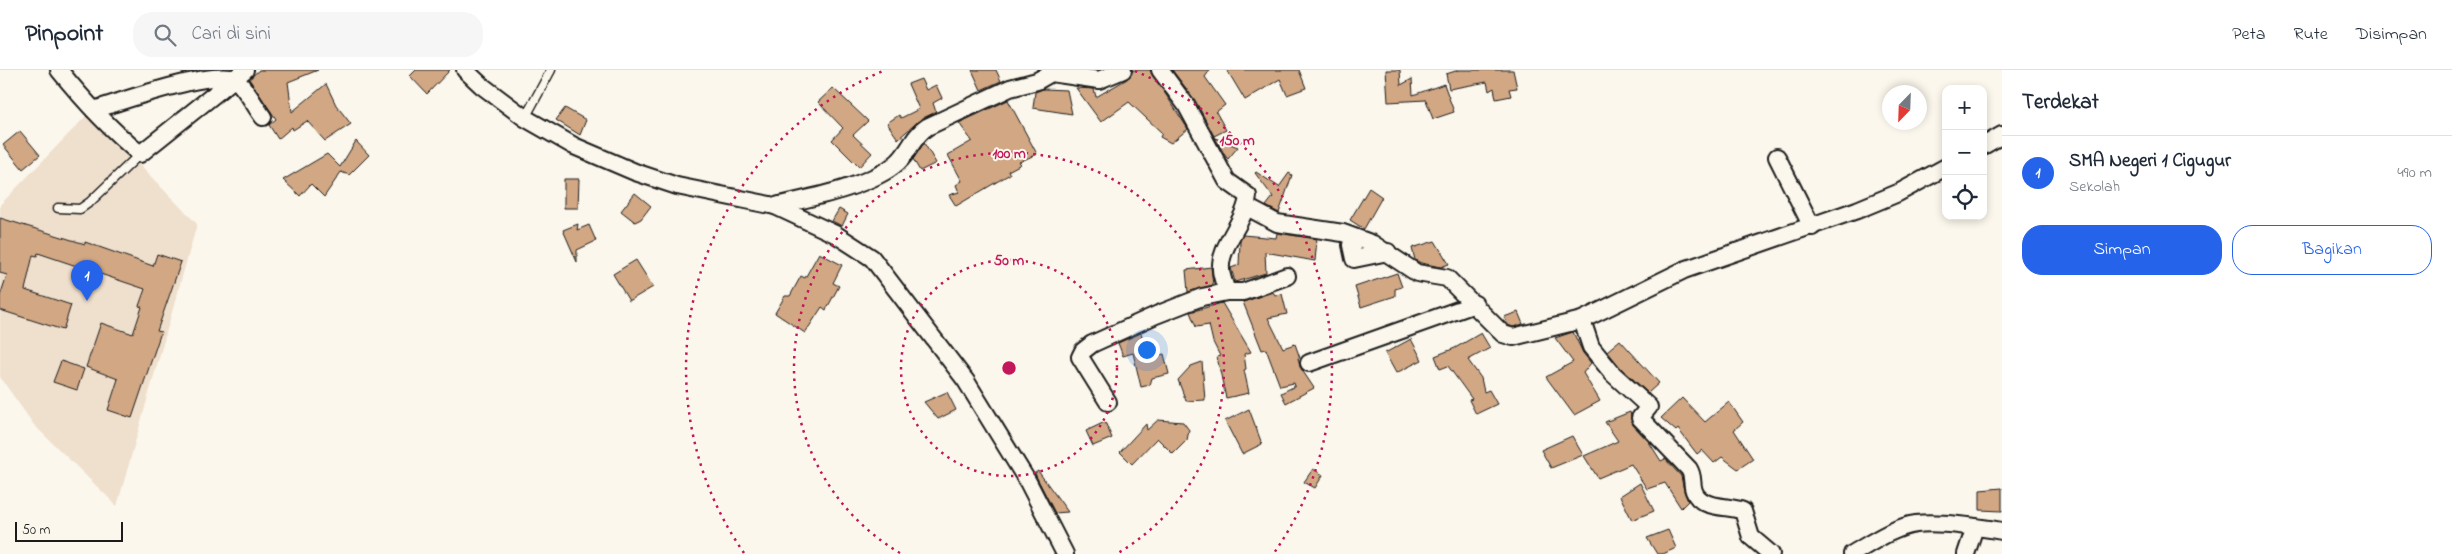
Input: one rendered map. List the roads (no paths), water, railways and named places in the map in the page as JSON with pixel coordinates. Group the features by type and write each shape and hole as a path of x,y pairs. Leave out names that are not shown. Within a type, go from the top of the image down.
{"street":[{"path":"59,70 94,110 140,154 240,75"},
{"path":"465,70 481,85 525,118 574,146 635,172 677,186 776,206 835,234 872,258 966,381 1028,482 1065,554"},
{"path":"776,206 841,189 888,170 899,161 919,132 1010,88 1037,82 1051,72 1099,80 1123,70"},
{"path":"1160,70 1186,105 1227,180 1248,196 1247,207 1222,262 1221,271 1227,292"},
{"path":"94,110 157,86 208,73 240,75"},
{"path":"240,75 263,117"},
{"path":"1987,144 2002,135"},
{"path":"1777,157 1812,227"},
{"path":"1247,207 1277,223 1309,226 1343,233 1373,244 1388,252 1417,273 1447,278 1507,337 1582,320 1684,270 1812,227 1898,193 1942,169"},
{"path":"1350,245 1354,259 1388,252"},
{"path":"1108,402 1083,364 1080,357 1083,351 1156,315 1202,297 1227,292 1244,292 1287,276"},
{"path":"1310,363 1475,304"},
{"path":"1582,320 1591,347 1612,374 1650,407 1640,418 1693,474 1694,490 1697,496 1702,500 1723,508 1743,511 1751,537 1771,554"},
{"path":"1852,554 1877,538 1915,524 1969,526 2002,531"},
{"path":"1966,554 1969,526"}],"lane":[{"path":"525,118 551,70"},
{"path":"58,208 80,209 85,206 140,154"}],"place":[{"name":"SMA Negeri 1 Cigugur","path":"87,301"}]}
